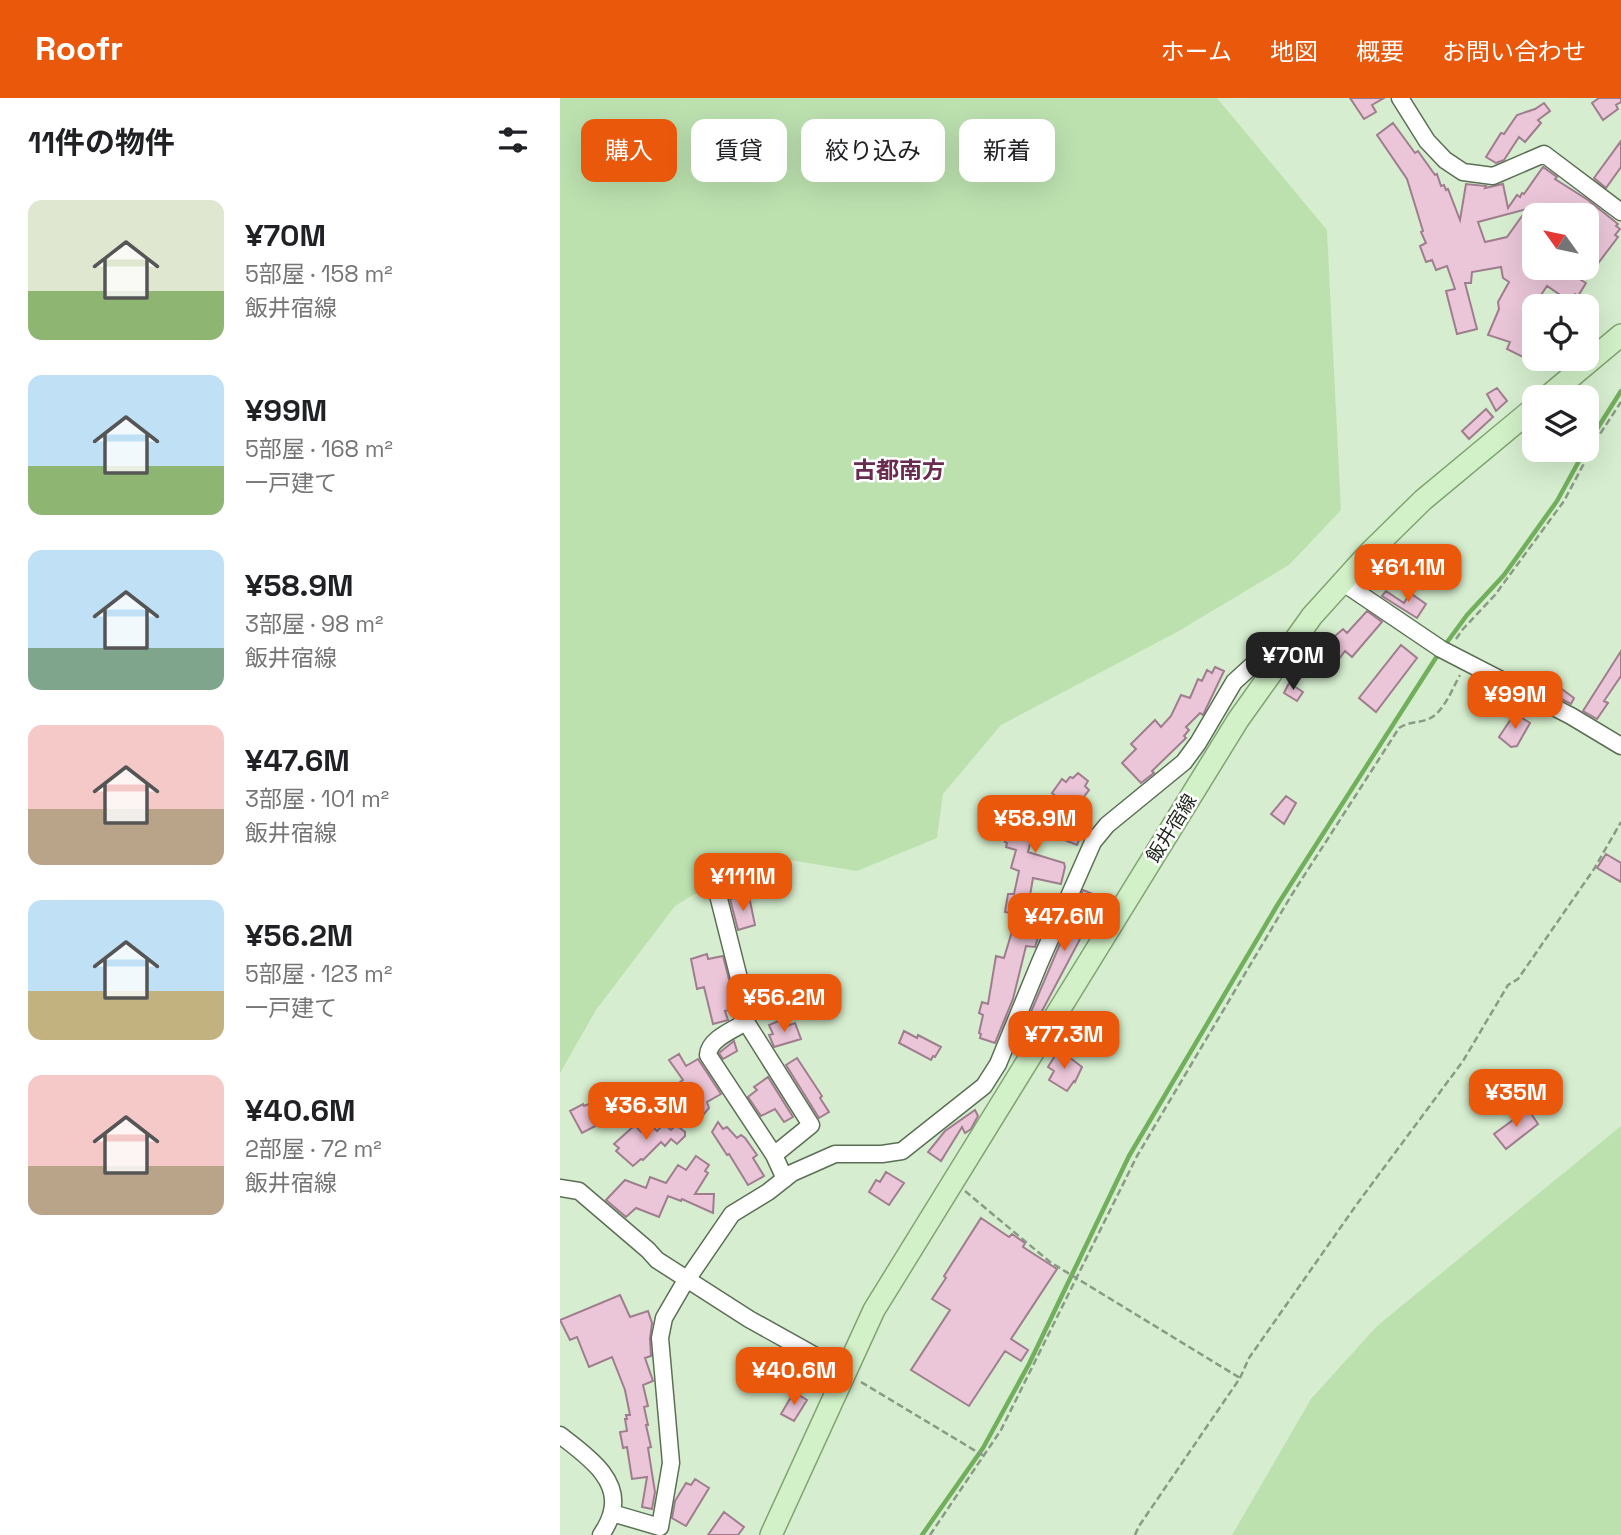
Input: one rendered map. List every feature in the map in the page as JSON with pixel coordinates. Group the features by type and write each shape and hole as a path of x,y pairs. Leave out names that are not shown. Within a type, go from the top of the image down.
{"main road":[{"path":"1561,385 1621,335"},
{"name":"飯井宿線","path":"771,1535 874,1310 1238,720 1312,616 1342,582 1423,500 1522,418"}],"street":[{"path":"1400,98 1427,141 1445,160 1463,172 1493,176 1544,154 1621,212"},
{"path":"1342,582 1447,652 1572,716 1621,746"},
{"path":"612,1513 664,1532 671,1463 660,1338 664,1318 732,1214 804,1167 835,1154 882,1154 902,1151 984,1086 998,1064 1093,842 1107,825 1184,762 1234,682 1258,661 1283,657"},
{"path":"718,895 746,1006 746,1022 811,1125 774,1155"},
{"path":"746,1022 712,1044 708,1051 774,1155 785,1179"},
{"path":"560,1188 579,1191 657,1260 749,1319 846,1373"},
{"path":"560,1435 595,1462 612,1490 612,1513 601,1535"}],"path":[{"path":"1447,652 1462,629 1495,594 1563,501 1598,437 1621,402"},
{"path":"930,1535 1001,1430 1137,1156 1291,896 1399,728 1407,722 1429,720 1440,711 1467,663"},
{"path":"1135,1535 1240,1378 1249,1358 1357,1204 1463,1061 1508,985 1518,979 1594,869 1621,821"},
{"path":"953,1181 1050,1262 1240,1378"},
{"path":"846,1373 984,1456"}],"green space":[{"path":"560,98 1217,98 1327,230 1341,510 1289,565 1177,632 1001,725 943,794 937,838 857,871 759,855 675,906 596,1010 560,1073"},
{"path":"1621,1126 1621,1535 1232,1535 1311,1399 1377,1326"}],"building":[{"path":"1350,98 1384,98 1372,105 1376,112 1364,119"},
{"path":"1599,98 1621,98 1621,102 1616,105 1618,109 1603,120 1592,103"},
{"path":"1544,103 1550,111 1538,120 1541,123 1525,142 1519,137 1504,160 1496,163 1486,157 1501,133 1504,134 1517,115"},
{"path":"1393,123 1415,153 1418,151 1435,175 1437,174 1441,186 1444,185 1446,190 1448,189 1460,220 1466,184 1486,186 1485,188 1503,184 1508,208 1517,195 1520,197 1524,194 1543,167 1557,177 1555,179 1592,203 1522,203 1522,210 1478,222 1485,242 1507,237 1522,216 1522,280 1581,280 1586,283 1579,294 1559,294 1547,286 1542,294 1522,294 1522,356 1507,349 1510,342 1488,335 1499,309 1498,302 1509,282 1503,278 1501,267 1472,272 1471,283 1465,283 1477,329 1457,334 1446,291 1455,289 1447,266 1436,270 1432,260 1426,262 1420,246 1426,243 1407,179 1377,135"},
{"path":"1621,141 1621,167 1606,188 1594,178"},
{"path":"1600,210 1618,224 1616,226 1620,229 1615,235 1618,237 1600,261"},
{"path":"1497,388 1507,401 1496,411 1487,394"},
{"path":"1486,409 1493,417 1469,439 1462,431"},
{"path":"1386,591 1404,603 1410,593 1426,604 1417,618 1382,596"},
{"path":"1367,611 1382,622 1352,657 1345,651 1327,675 1310,662 1325,642 1343,629 1347,633"},
{"path":"1401,645 1417,658 1376,712 1359,698"},
{"path":"1621,651 1621,676 1604,701 1608,703 1597,719 1583,711"},
{"path":"1215,667 1224,671 1203,715 1200,713 1186,727 1189,730 1184,736 1186,738 1152,771 1154,773 1141,783 1122,763 1136,749 1131,744 1155,720 1161,727 1171,716 1181,695 1190,698 1198,679 1202,681 1207,670 1212,673"},
{"path":"1289,683 1303,692 1297,701 1284,693"},
{"path":"1555,684 1574,698 1571,704 1548,692"},
{"path":"1513,716 1517,719 1519,716 1530,723 1517,746 1511,747 1499,737"},
{"path":"1078,773 1088,781 1085,786 1089,790 1073,811 1052,793 1062,779 1066,782"},
{"path":"1286,796 1296,803 1284,824 1271,814"},
{"path":"1025,810 1049,816 1083,831 1077,845 1034,828 1028,852 1064,863 1065,867 1061,884 1033,878 1029,901 1024,900 1021,915 1005,912 1008,894 1014,894 1019,871 1011,868 1016,850 1006,847 1005,842 1014,815 1025,818"},
{"path":"1606,854 1621,863 1621,882 1597,868"},
{"path":"1083,890 1100,897 1032,1030 1025,1026"},
{"path":"746,897 747,902 750,901 755,925 738,930 730,899"},
{"path":"1013,928 1039,934 1035,947 1026,946 1013,999 995,1043 980,1038 983,1015 979,1013 982,1002 988,1004 996,956 1004,958"},
{"path":"707,954 708,959 723,956 735,1003 728,1005 729,1010 725,1011 728,1020 713,1024 704,987 697,989 691,959"},
{"path":"781,1020 784,1027 795,1023 801,1039 774,1047 769,1035 773,1034 769,1025"},
{"path":"904,1031 941,1047 935,1057 931,1060 899,1043"},
{"path":"734,1041 737,1051 723,1059 719,1053"},
{"path":"679,1054 686,1066 698,1059 721,1094 707,1102 709,1108 699,1120 680,1086 683,1080 669,1060"},
{"path":"1056,1054 1063,1058 1065,1054 1082,1067 1067,1091 1049,1080 1054,1071 1048,1067"},
{"path":"797,1058 822,1096 820,1098 829,1112 819,1118 786,1065"},
{"path":"768,1077 793,1117 784,1122 775,1109 761,1116 748,1097 757,1090 754,1087"},
{"path":"1537,1085 1544,1094 1530,1110 1521,1101"},
{"path":"599,1100 609,1119 582,1133 570,1111"},
{"path":"1528,1109 1538,1124 1506,1149 1494,1134"},
{"path":"975,1110 978,1116 971,1129 965,1133 962,1127 941,1161 928,1152 945,1131"},
{"path":"718,1122 723,1129 727,1127 737,1138 741,1135 745,1138 757,1155 753,1158 764,1176 748,1185 712,1132"},
{"path":"664,1124 671,1130 676,1125 685,1132 685,1136 677,1144 671,1139 665,1146 661,1142 633,1166 616,1151 619,1148 614,1144 635,1125 641,1132 648,1127 651,1131 654,1128 657,1131"},
{"path":"696,1156 709,1165 705,1171 708,1173 695,1194 714,1194 713,1213 682,1199 681,1201 668,1196 659,1217 636,1208 626,1217 606,1200 625,1180 646,1188 650,1177 666,1183 678,1165 686,1170"},
{"path":"886,1172 904,1183 889,1205 869,1192 876,1180 880,1182"},
{"path":"981,1218 1009,1237 1012,1234 1025,1243 1023,1247 1057,1269 1011,1339 1028,1350 1021,1361 1005,1351 969,1406 911,1370 950,1310 932,1299"},
{"path":"620,1295 630,1317 648,1311 652,1323 651,1356 645,1358 653,1381 643,1385 648,1406 644,1407 655,1492 652,1509 642,1507 647,1477 632,1479 627,1447 623,1448 620,1432 627,1431 625,1419 626,1415 630,1415 625,1390 612,1357 589,1367 577,1337 570,1340 560,1320"},
{"path":"794,1392 807,1400 794,1421 781,1414"},
{"path":"695,1479 709,1488 686,1526 672,1518 675,1501 686,1483 691,1485"},
{"path":"724,1512 744,1527 738,1535 708,1535"}],"waterway":[{"path":"1599,426 1621,391"},
{"path":"1445,645 1467,615 1504,575 1557,501 1578,462"},
{"path":"922,1535 983,1448 1029,1364 1129,1156 1278,904 1439,653"}],"district":[{"name":"古都南方","path":"899,470"}]}
